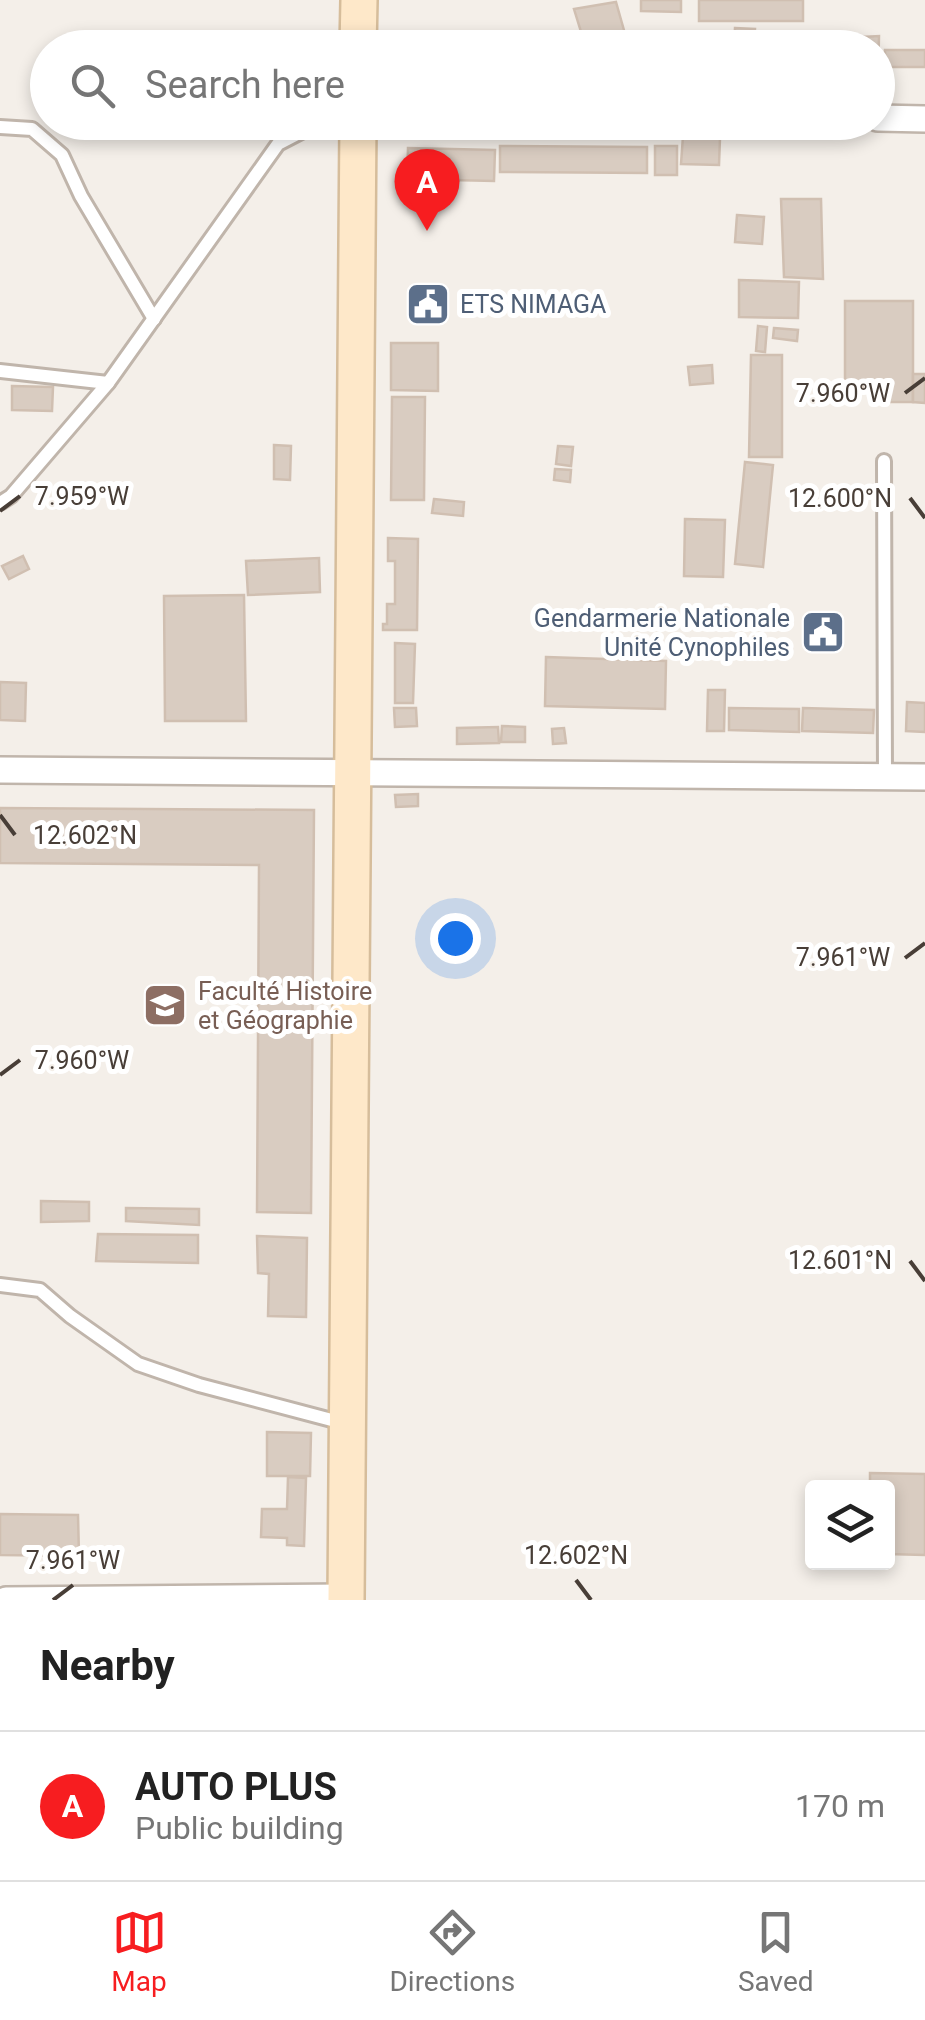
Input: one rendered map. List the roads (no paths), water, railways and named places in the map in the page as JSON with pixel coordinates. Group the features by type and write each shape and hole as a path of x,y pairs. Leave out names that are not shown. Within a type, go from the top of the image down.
{"street":[{"path":"358,0 358,30"},
{"path":"895,118 925,119"},
{"path":"6,1600 346,1598 358,140"},
{"path":"0,770 925,777"}],"lane":[{"path":"0,127 30,129"},
{"path":"45,140 62,155 81,196 154,319"},
{"path":"0,503 11,496 108,383 278,144 286,140"},
{"path":"0,371 108,383"},
{"path":"884,461 885,777"},
{"path":"0,1285 40,1290 54,1298 70,1316 138,1364 199,1385 348,1424"}],"place":[{"name":"AUTO PLUS","path":"427,231"},
{"name":"ETS NIMAGA","path":"428,304"},
{"name":"Gendarmerie Nationale Unité Cynophiles","path":"823,632"},
{"name":"Faculté Histoire et Géographie","path":"165,1005"}]}
